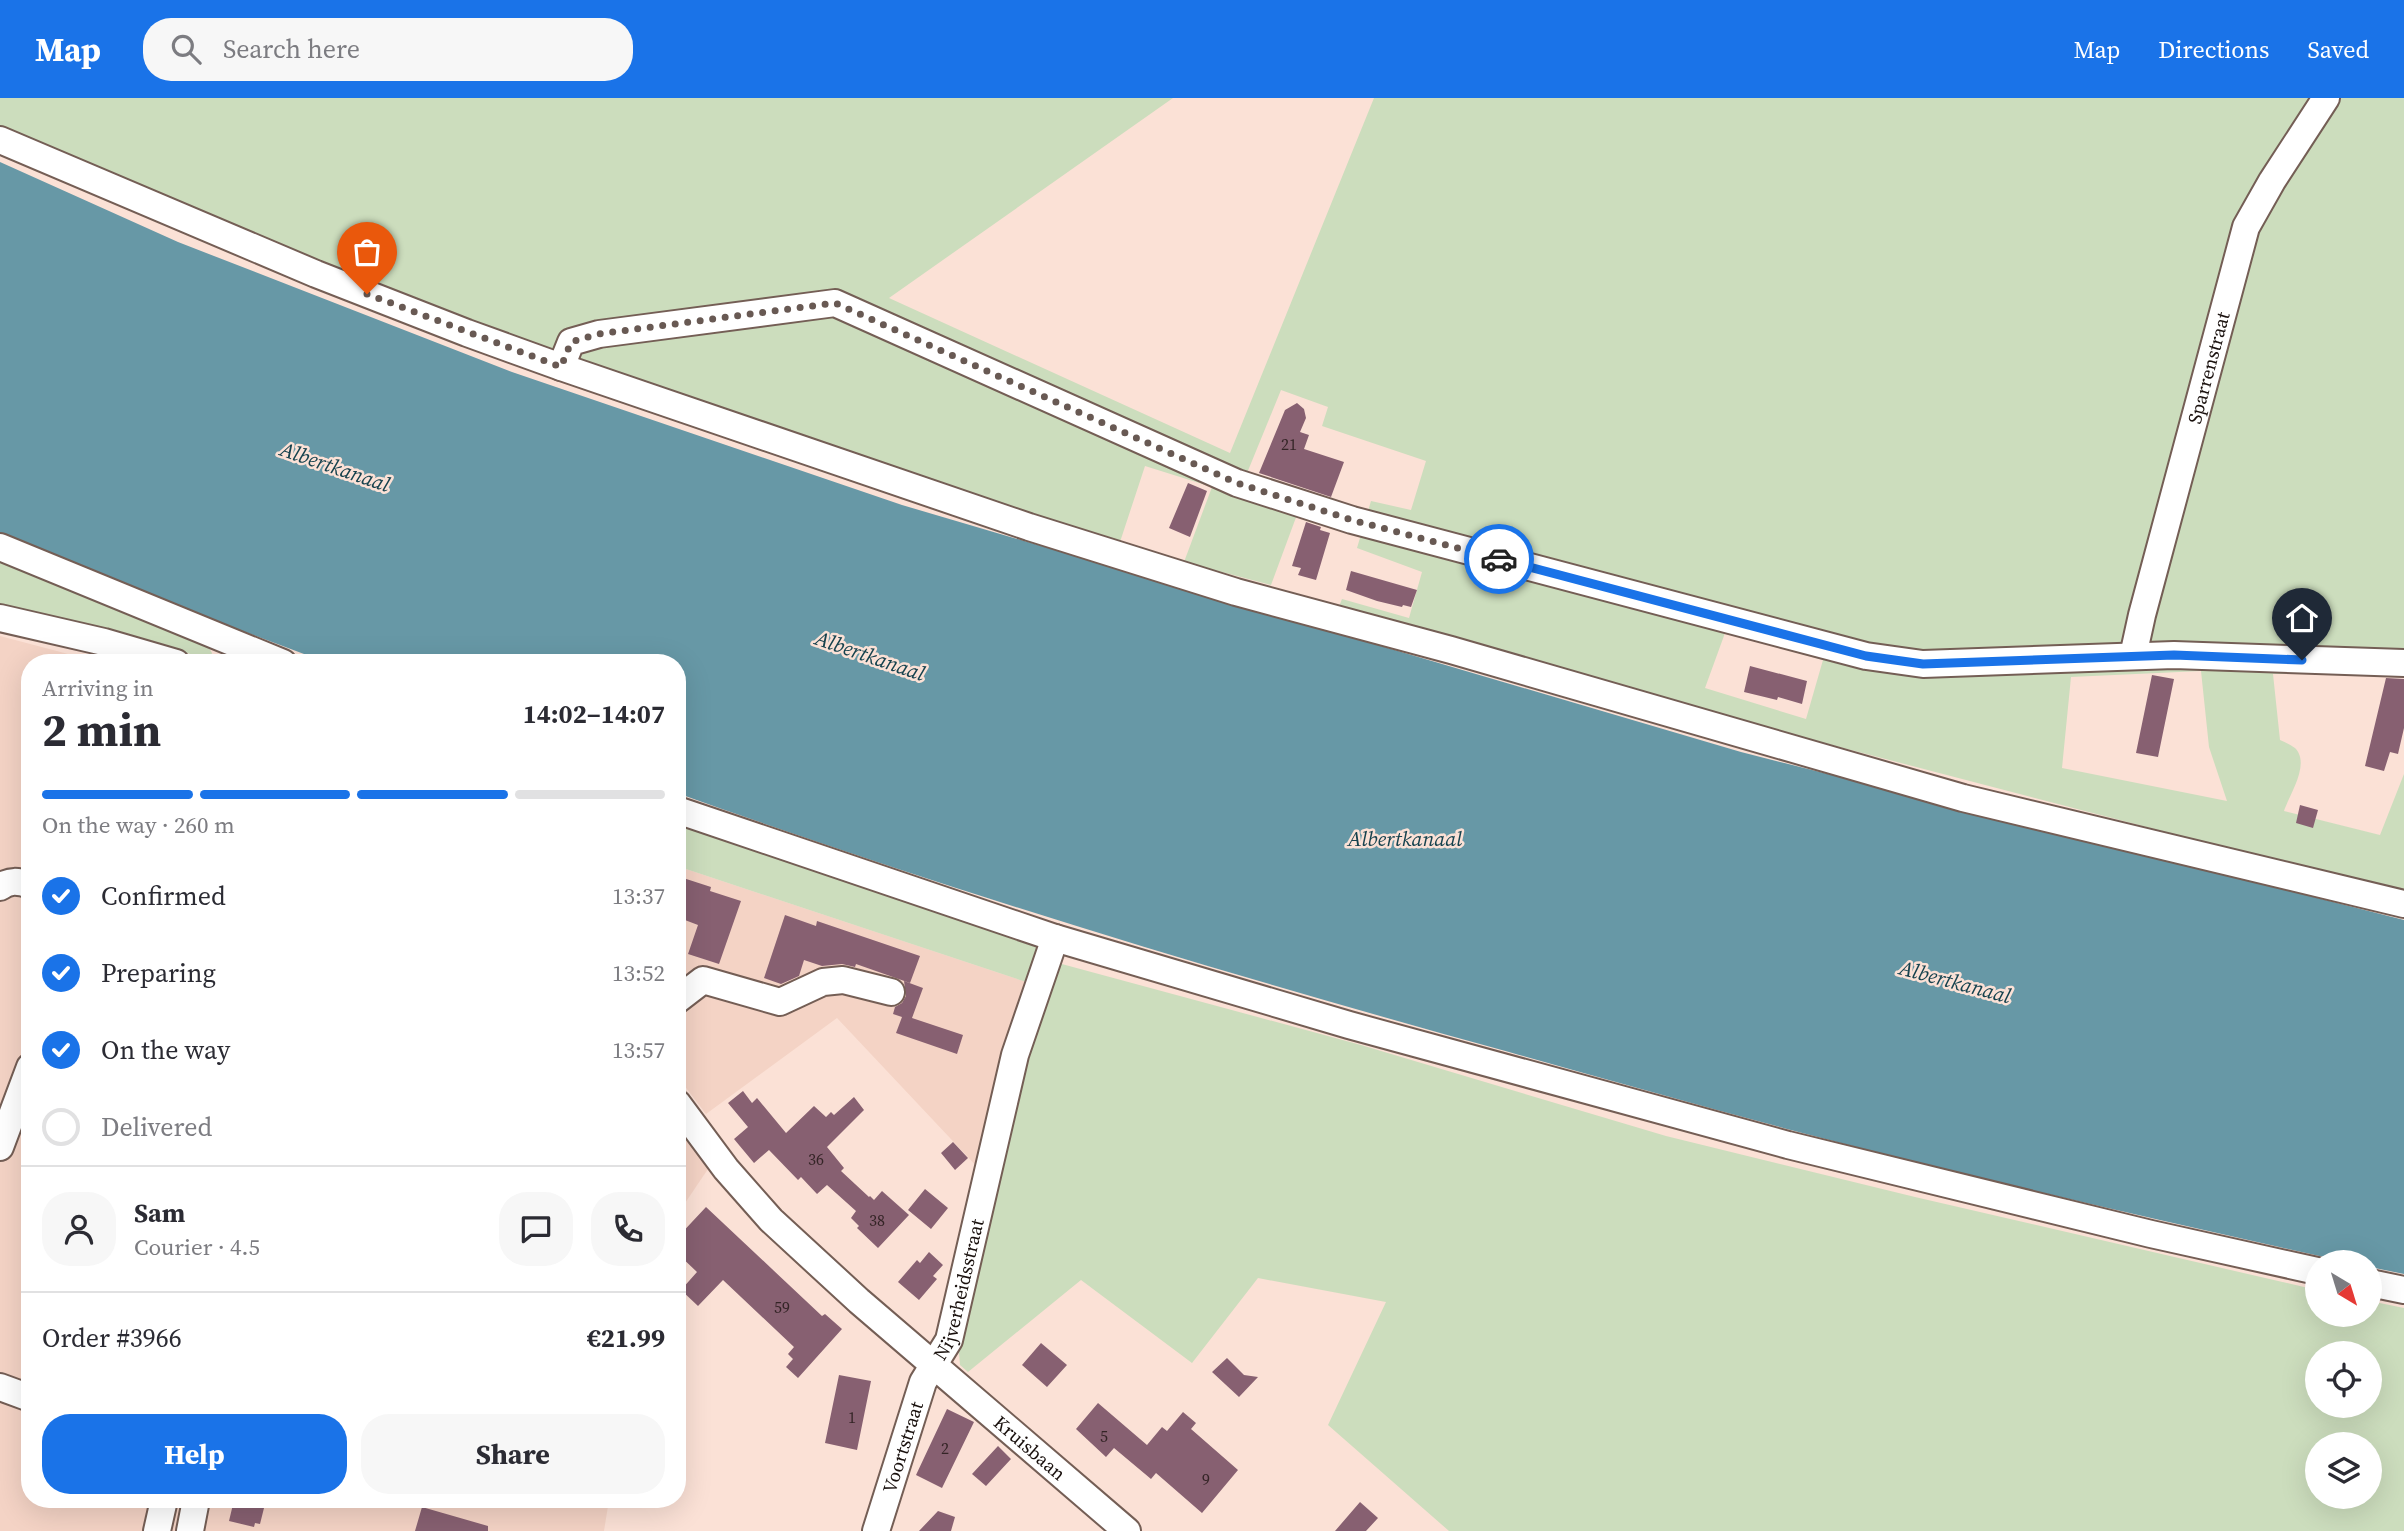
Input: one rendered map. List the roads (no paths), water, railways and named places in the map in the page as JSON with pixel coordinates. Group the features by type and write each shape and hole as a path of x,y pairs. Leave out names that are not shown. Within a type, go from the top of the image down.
{"street":[{"name":"Sparrenstraat","path":"2133,656 2246,227 2272,181 2326,98"},
{"path":"0,140 316,274 561,367 1029,527 1236,592 1451,650 1964,798 2404,904"},
{"path":"561,367 571,342 598,334 835,303 1237,483 1352,520 1866,656 1923,664 2174,655 2404,663"},
{"path":"0,547 234,654"},
{"path":"0,618 145,654"},
{"path":"686,813 1055,938 1349,1025 1788,1145 2151,1234 2305,1268"},
{"path":"0,887 21,881"},
{"name":"Nijverheidsstraat","path":"686,1115 726,1169 771,1220 934,1365 949,1340 1015,1055 1055,938"},
{"path":"686,993 703,981 780,1002 823,982 843,980 891,992"},
{"path":"0,1147 21,1091"},
{"path":"2382,1285 2404,1290"},
{"name":"Voortstraat","path":"876,1531 923,1382 934,1365"},
{"name":"Kruisbaan","path":"934,1365 1127,1531"},
{"path":"0,1387 21,1395"},
{"path":"157,1531 162,1508"},
{"path":"190,1531 194,1508"}],"water":[{"name":"Albertkanaal","path":"0,162 178,242 512,372 902,505 1741,752 2404,920 2404,1274 2382,1269 2382,1250 2305,1250 2305,1253 1996,1182 1648,1091 1299,993 1091,930 883,864 686,796 686,654 304,654 0,538"}]}
